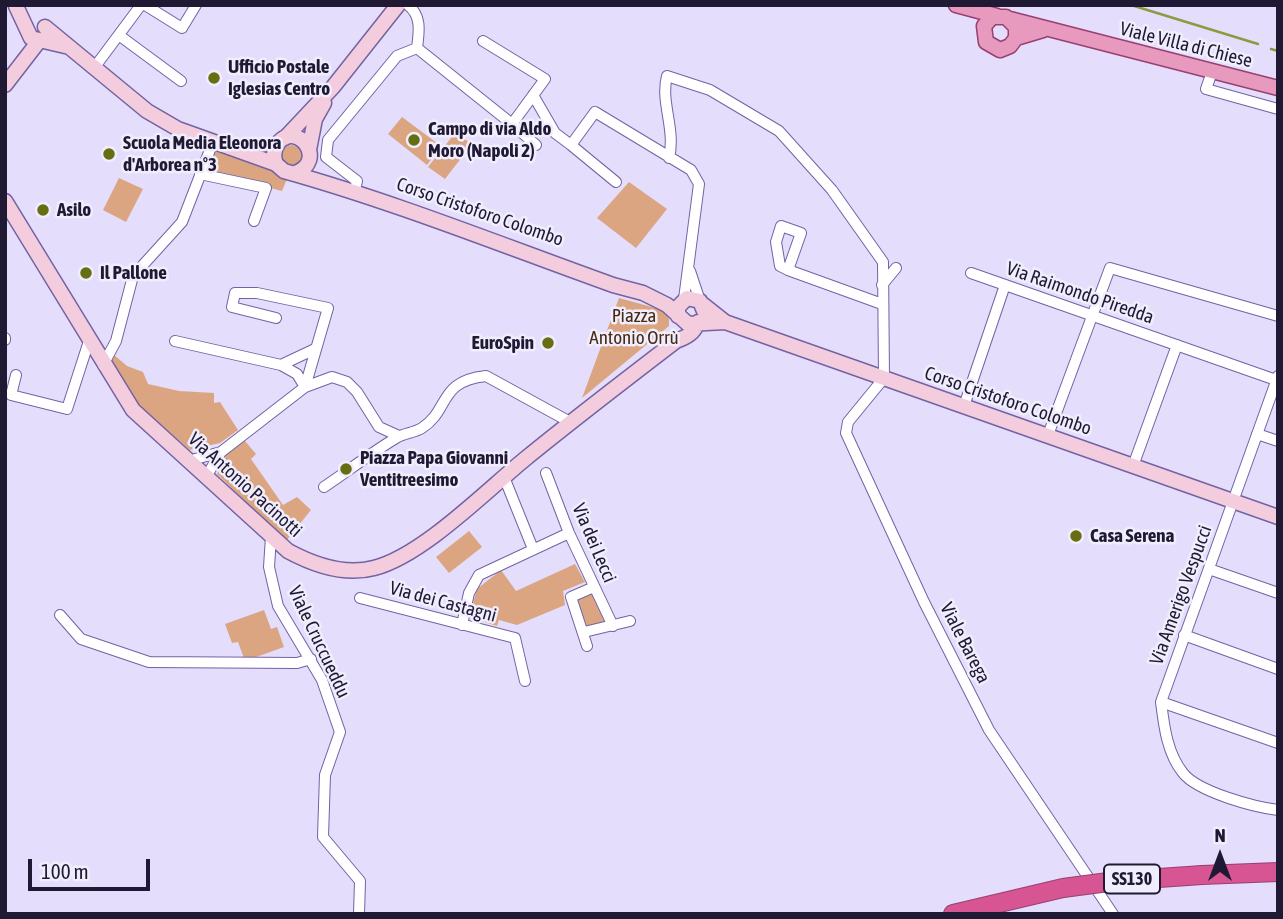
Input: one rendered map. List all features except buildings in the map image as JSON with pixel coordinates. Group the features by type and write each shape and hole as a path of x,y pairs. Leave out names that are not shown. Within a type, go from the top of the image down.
{"highway":[{"name":"SS130","path":"953,914 1063,888 1140,878 1278,872"}],"main road":[{"name":"Viale Villa di Chiese","path":"956,5 1278,88"},
{"path":"972,10 984,26 986,42 995,49 1005,49 1017,38 1044,29"},
{"path":"984,26 1004,17 1016,27 1017,38"}],"street":[{"path":"94,68 143,5 182,28 196,5"},
{"path":"276,164 274,153 282,140 333,87 398,5"},
{"path":"408,5 415,10 419,26 417,48"},
{"path":"5,85 36,36 16,6"},
{"name":"Corso Cristoforo Colombo","path":"36,36 69,47 147,111 178,129 276,164 284,171 359,192 514,250 643,293 667,305 688,324 698,321 725,321"},
{"path":"120,36 181,82"},
{"path":"483,41 545,79 512,124"},
{"path":"417,48 536,145"},
{"path":"359,192 357,181 326,157 328,140 397,56 417,48"},
{"path":"1212,72 1206,89 1278,109"},
{"path":"669,158 673,140 664,86 667,76 710,90 779,131 834,194 883,262 884,378"},
{"path":"295,173 304,168 310,155 315,119 333,87"},
{"path":"533,95 555,133 616,182"},
{"path":"571,145 595,111 691,170 699,184 690,270 683,300 678,307 681,329 676,341"},
{"name":"Corso Cristoforo Colombo","path":"282,140 301,139 310,155 340,186"},
{"path":"239,151 282,140"},
{"path":"103,365 116,341 133,276 182,222 213,142"},
{"path":"201,174 266,188 254,221"},
{"name":"Via Antonio Pacinotti","path":"5,201 10,219 133,410 288,551 313,564 347,571 376,568 422,544 570,422 676,341 695,330 698,321"},
{"path":"788,270 801,233 781,226 776,242 780,266 788,270 882,304"},
{"path":"882,285 895,268"},
{"path":"1048,436 1110,268 1278,316"},
{"path":"690,270 703,314 698,321"},
{"name":"Via Raimondo Piredda","path":"971,273 1277,378"},
{"path":"964,406 1005,285"},
{"path":"276,318 232,307 235,293 257,293 328,307 305,387"},
{"name":"Corso Cristoforo Colombo","path":"643,293 683,300 690,298 700,302 725,321 1278,517"},
{"path":"16,375 11,395 66,409 89,341"},
{"path":"175,341 281,365 298,374 305,387"},
{"path":"1133,466 1177,345"},
{"path":"281,365 316,349"},
{"path":"324,487 399,436 421,429 430,421 447,393 460,383 486,376 570,422"},
{"path":"206,477 221,452 305,387 332,377 346,382 357,392 379,428 399,436"},
{"name":"Viale Barega","path":"884,378 848,422 846,433 924,602 989,730 1113,914"},
{"name":"Via Amerigo Vespucci","path":"1161,702 1277,378"},
{"path":"1257,434 1278,442"},
{"path":"188,461 221,452"},
{"name":"Via dei Lecci","path":"546,473 569,533 612,626"},
{"path":"503,477 533,549"},
{"path":"462,625 475,579 485,571 569,533"},
{"name":"Viale Cruccueddu","path":"271,537 269,567 278,606 322,680 340,732 325,775 323,837 360,881 359,914"},
{"path":"1209,569 1278,593"},
{"path":"587,646 571,597 594,587"},
{"name":"Via dei Castagni","path":"360,598 514,638 525,681"},
{"path":"60,615 80,639 149,662 297,663 311,659"},
{"path":"584,632 630,621"},
{"path":"1184,635 1278,669"},
{"path":"1278,743 1161,702 1166,739 1184,775 1215,792 1261,808 1278,810"}],"green space":[{"name":"Campo di via Aldo Moro (Napoli 2)","path":"402,117 441,146 427,165 388,134"},
{"name":"Campo di via Aldo Moro (Napoli 2)","path":"455,133 472,144 445,179 428,167"},
{"path":"214,145 289,174 282,191 205,171"},
{"path":"288,145 296,145 302,155 296,165 288,165 282,159 282,151"},
{"path":"119,178 143,189 126,222 103,210"},
{"path":"629,182 667,209 636,248 597,218"},
{"name":"Piazza Antonio Orrù","path":"619,298 663,310 669,319 669,326 582,398"},
{"path":"113,354 127,366 143,372 148,384 179,391 214,393 214,403 220,402 238,430 220,443 190,450 126,394 106,365"},
{"path":"245,441 256,454 251,459 283,505 297,497 311,510 286,541 217,474 227,453"},
{"path":"469,531 482,547 449,573 436,557"},
{"path":"575,564 585,582 563,591 565,605 517,625 499,620 497,626 469,617 477,589 501,570 516,591"},
{"path":"593,591 607,621 585,629 574,598"},
{"path":"264,610 271,629 277,627 284,647 245,661 238,642 232,643 225,624"}],"waterway":[{"path":"1131,5 1258,44"},
{"path":"1271,49 1278,51"}],"place":[{"name":"Ufficio Postale Iglesias Centro","path":"214,78"},
{"name":"Campo di via Aldo Moro (Napoli 2)","path":"414,140"},
{"name":"Scuola Media Eleonora d'Arborea n°3","path":"109,154"},
{"name":"Asilo","path":"43,210"},
{"name":"Il Pallone","path":"86,273"},
{"name":"EuroSpin","path":"548,343"},
{"name":"Piazza Papa Giovanni Ventitreesimo","path":"346,469"},
{"name":"Casa Serena","path":"1076,536"}]}
